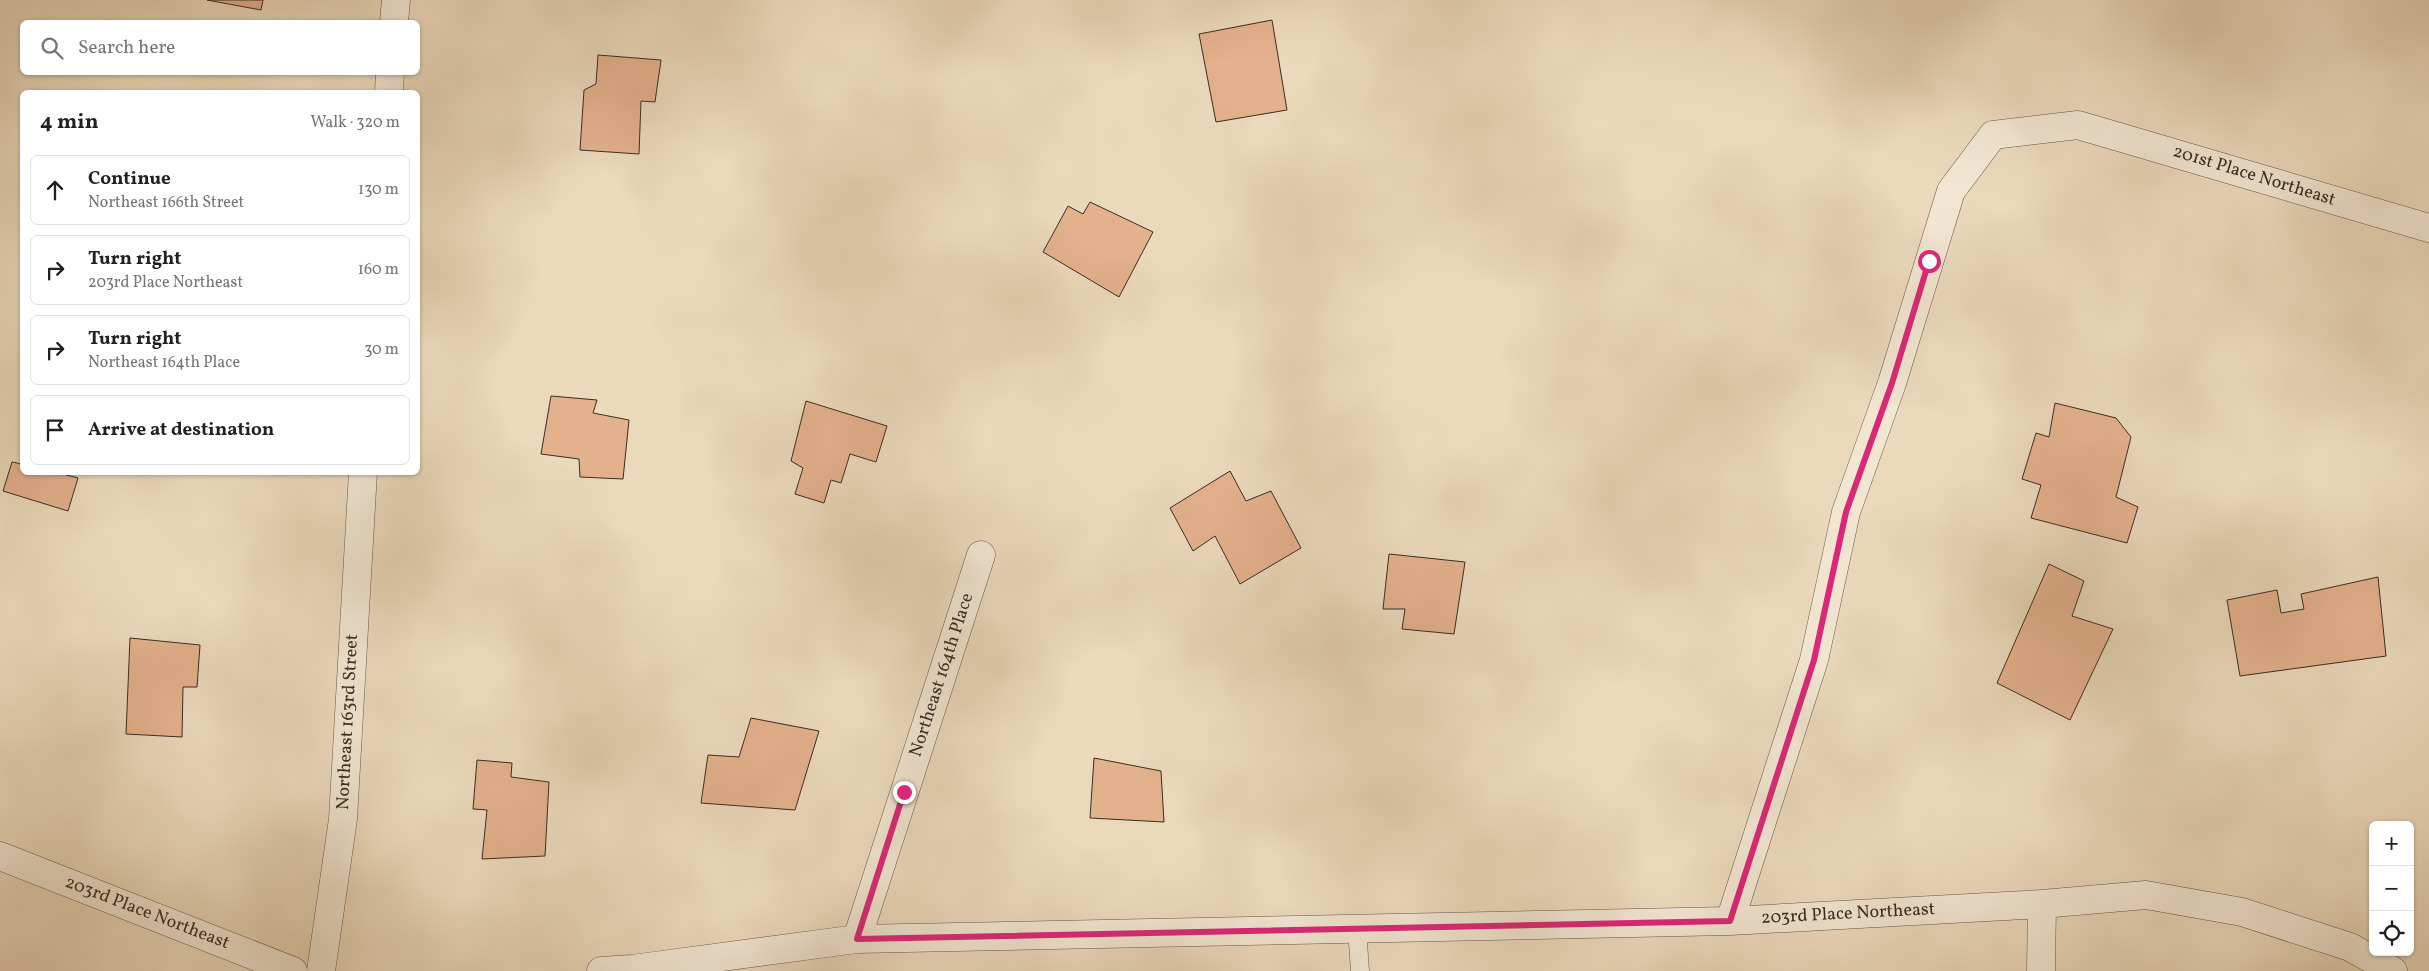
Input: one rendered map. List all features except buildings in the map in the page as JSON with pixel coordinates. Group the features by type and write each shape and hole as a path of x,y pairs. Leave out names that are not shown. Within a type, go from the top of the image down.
{"street":[{"path":"394,20 396,0"},
{"path":"389,90 390,75"},
{"name":"201st Place Northeast","path":"1730,921 1814,660 1846,512 1892,383 1951,191 1993,135 2078,125 2429,228"},
{"name":"Northeast 163rd Street","path":"321,971 342,819 363,475"},
{"name":"Northeast 164th Place","path":"857,939 981,555"},
{"name":"203rd Place Northeast","path":"0,856 294,971"},
{"name":"203rd Place Northeast","path":"602,971 632,969 857,939 1730,921 2042,904 2146,895 2242,912 2350,947 2393,971"},
{"path":"2041,971 2042,904"}],"lane":[{"path":"1357,928 1360,971"}],"route":[{"path":"904,792 857,939 1730,921 1814,660 1846,512 1892,383 1929,261"}]}
